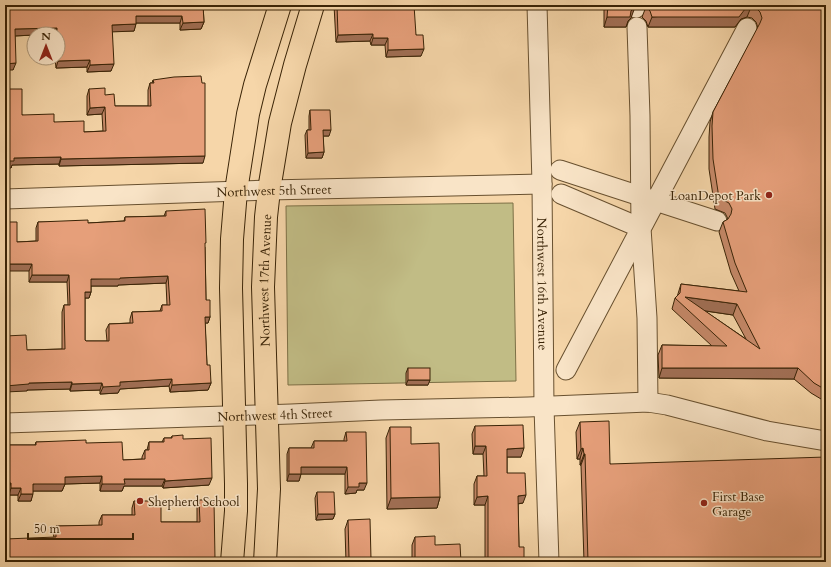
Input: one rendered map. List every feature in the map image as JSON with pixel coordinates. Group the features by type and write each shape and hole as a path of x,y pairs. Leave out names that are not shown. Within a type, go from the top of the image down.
{"main road":[{"path":"232,562 236,511 231,288 232,239 236,191 243,142 252,100 280,5"},
{"name":"Northwest 17th Avenue","path":"264,562 269,489 268,414 263,287 264,240 269,190 280,123 313,5"}],"street":[{"name":"Northwest 16th Avenue","path":"537,5 542,184 544,407 549,562"},
{"path":"637,27 640,116 648,198"},
{"path":"566,370 641,228 648,198 747,28"},
{"path":"560,170 716,221"},
{"name":"Northwest 5th Street","path":"5,199 269,190 542,184"},
{"path":"561,194 641,228"},
{"path":"641,228 647,318 648,402"},
{"name":"Northwest 4th Street","path":"5,423 381,410 544,407 648,402 667,404 767,431 826,441"}],"shaded area":[{"path":"513,203 516,381 288,385 286,206"}],"building":[{"path":"5,5 203,5 204,22 183,23 182,16 136,16 136,24 112,25 114,64 90,65 90,60 66,61 66,26 26,26 26,29 15,29 16,63 5,64"},
{"path":"337,5 414,5 416,35 423,35 424,49 388,50 388,38 373,38 373,34 338,35"},
{"path":"608,5 632,5 635,7 631,11 630,17 607,17"},
{"name":"LoanDepot Park","path":"647,5 826,5 826,390 814,383 798,368 662,368 662,345 727,346 675,298 680,293 681,284 747,292 735,263 723,222 728,219 732,209 729,203 719,198 713,159 712,126 713,112 762,18 760,12 756,8 751,7 745,9 739,17 652,17 650,11 646,7","holes":["685,297 737,304 760,349"]},
{"path":"201,76 202,83 205,83 205,156 61,159 61,157 14,158 14,161 5,161 5,89 22,89 22,115 54,114 54,122 84,121 84,132 106,131 105,107 90,108 89,89 105,88 105,95 114,94 115,106 151,106 150,83 154,83 153,80 174,77"},
{"path":"310,110 330,110 331,130 323,130 324,152 308,153 307,130 311,130"},
{"path":"205,209 206,300 210,300 210,317 205,317 207,365 210,365 211,383 172,385 172,379 120,382 120,386 103,387 102,383 72,384 72,382 29,383 5,386 5,336 26,335 27,350 65,349 64,305 70,305 69,275 32,275 32,264 5,264 5,222 17,222 17,242 38,241 38,222 88,220 88,223 125,221 125,217 166,216 166,211","holes":["168,276 170,305 162,305 162,311 132,312 133,323 109,324 109,341 85,340 85,292 91,292 91,279"]},
{"path":"408,368 430,368 430,380 408,380"},
{"name":"First Base Garage","path":"609,421 610,464 826,457 826,562 588,562 585,454 583,448 581,449 580,422"},
{"path":"523,425 524,448 507,449 507,473 525,473 526,495 518,496 519,547 524,547 524,562 488,562 488,496 477,497 477,476 487,476 486,446 475,446 475,426"},
{"path":"390,427 411,427 411,444 439,443 440,497 391,498"},
{"path":"346,432 366,432 367,483 359,483 359,487 348,487 347,467 301,467 301,474 289,474 289,448 314,448 314,441 347,441"},
{"path":"183,435 183,439 211,438 212,478 165,481 165,479 124,479 125,484 102,484 102,476 65,477 65,484 33,484 33,494 21,494 21,488 11,488 11,483 5,483 5,445 36,445 36,442 86,440 86,443 122,442 123,460 145,459 145,450 149,450 149,442 164,442 164,438 172,438 172,436"},
{"path":"317,492 334,492 335,514 318,514"},
{"path":"199,500 214,500 215,559 194,559 194,562 167,562 167,558 131,558 131,562 5,562 5,539 56,537 56,526 102,525 102,515 135,515 134,501 161,501 161,522 200,522"},
{"path":"370,519 371,559 374,559 374,562 348,562 348,520"},
{"path":"435,536 435,545 460,544 461,562 374,562 415,560 415,537"}],"place":[{"name":"LoanDepot Park","path":"769,195"},
{"name":"Shepherd School","path":"140,501"},
{"name":"First Base Garage","path":"704,503"}]}
